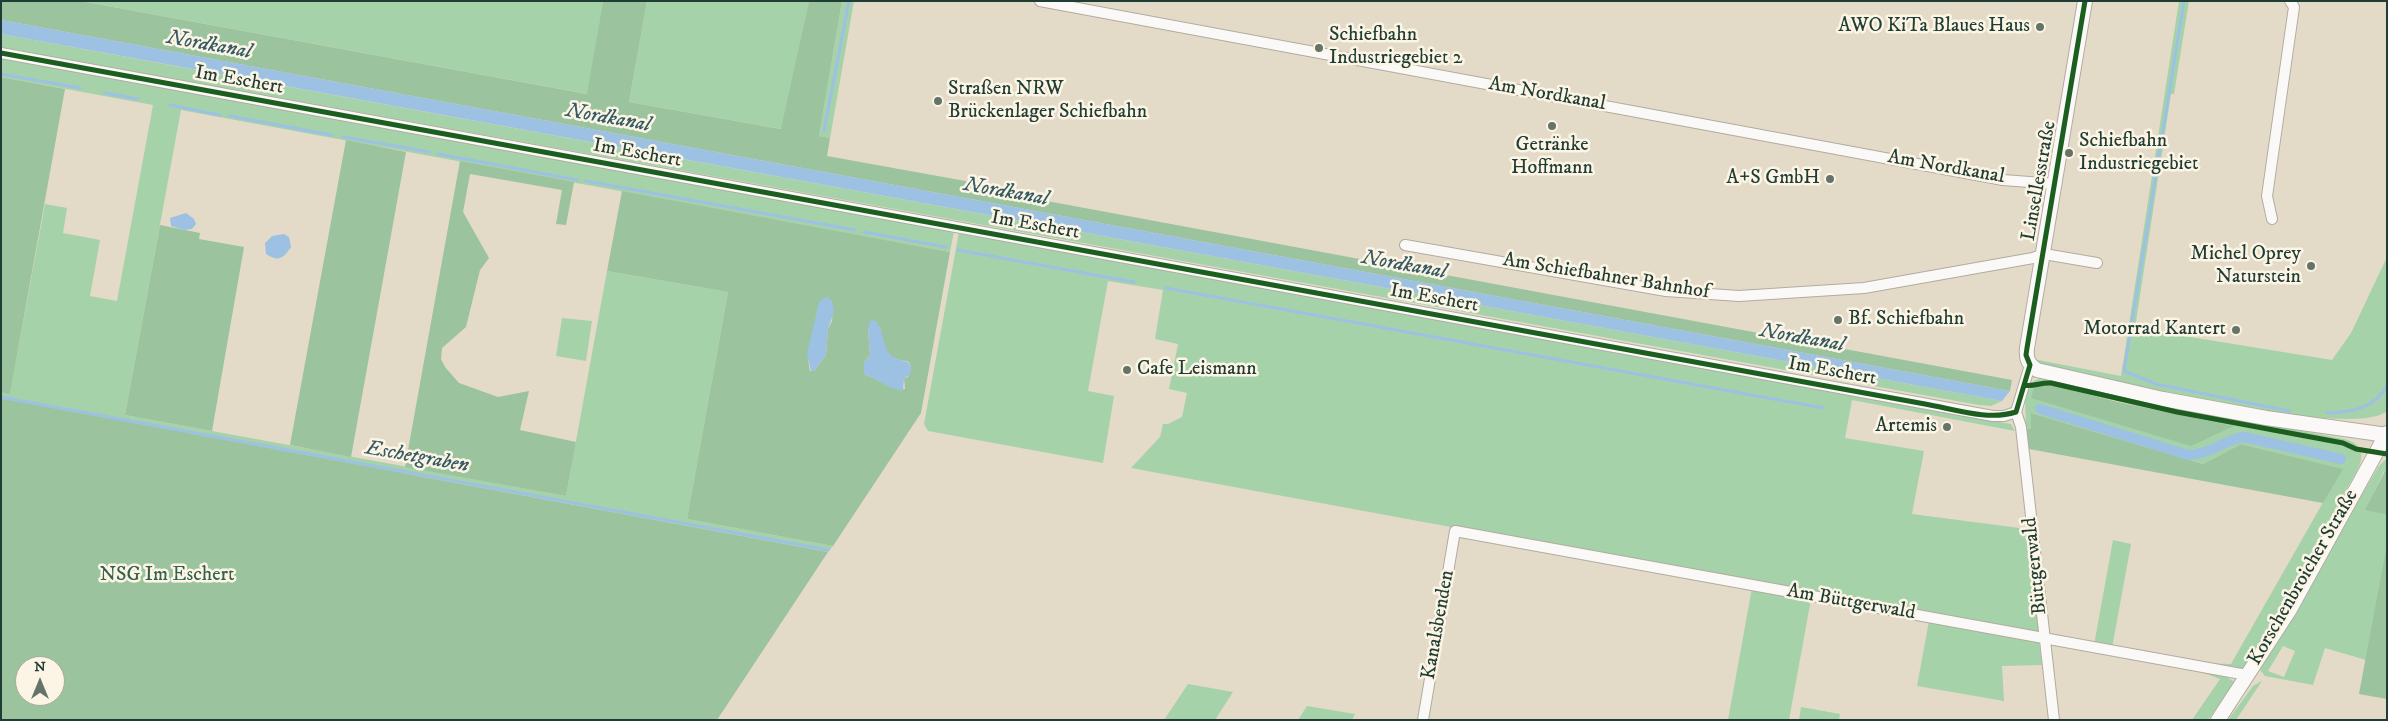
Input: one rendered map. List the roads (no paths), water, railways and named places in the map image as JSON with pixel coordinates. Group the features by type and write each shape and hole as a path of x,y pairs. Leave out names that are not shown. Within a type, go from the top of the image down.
{"street":[{"name":"Am Nordkanal","path":"1040,1 2003,180 2056,184"},
{"name":"Linsellesstraße","path":"2030,365 2026,355 2027,348 2056,184 2085,1"},
{"path":"2272,219 2267,196 2294,7 2290,1"},
{"name":"Im Eschert","path":"1,53 1993,416 2016,412"},
{"name":"Am Schiefbahner Bahnhof","path":"1405,245 1666,291 1739,296 1864,288 2033,258 2044,254"},
{"name":"Linsellesstraße","path":"2044,254 2097,263"},
{"path":"2016,412 2030,365 2037,370 2163,399 2266,418 2386,435"},
{"name":"Büttgerwald","path":"2016,412 2021,427 2054,720"},
{"name":"Korschenbroicher Straße","path":"2218,720 2289,611 2386,435"},
{"name":"Am Büttgerwald","path":"1455,531 2248,675"},
{"name":"Kanalsbenden","path":"1423,720 1455,531"}],"water":[{"path":"1,20 2010,391 2002,401 1,34"},
{"path":"186,213 194,219 196,224 192,229 184,230 171,226 170,218"},
{"path":"284,234 289,237 291,247 283,257 274,258 266,254 265,243 272,236"},
{"path":"827,296 832,301 834,312 828,329 826,355 814,371 811,371 807,354 819,302"},
{"path":"873,320 877,323 891,355 909,363 911,367 910,375 904,378 903,391 864,374 864,363 870,355 868,329 870,321"}],"waterway":[{"path":"824,131 849,1"},
{"path":"2184,1 2124,371 2156,384 2289,411"},
{"path":"1,74 80,88"},
{"path":"105,93 138,99"},
{"path":"170,105 220,115"},
{"path":"230,116 332,135"},
{"path":"343,137 430,152"},
{"path":"438,154 578,180"},
{"path":"586,181 855,230"},
{"path":"864,232 946,247"},
{"path":"958,250 1134,282"},
{"path":"1166,288 1823,408"},
{"path":"2327,413 2345,412 2361,408 2376,400 2387,386"},
{"name":"Eschetgraben","path":"1,397 828,550"},
{"name":"Nordkanal","path":"2040,409 2188,455 2203,452 2244,437 2341,459"}],"place":[{"name":"AWO KiTa Blaues Haus","path":"2040,27"},
{"name":"Schiefbahn Industriegebiet 2","path":"1319,48"},
{"name":"Straßen NRW Brückenlager Schiefbahn","path":"938,101"},
{"name":"Getränke Hoffmann","path":"1552,126"},
{"name":"Schiefbahn Industriegebiet","path":"2069,153"},
{"name":"A+S GmbH","path":"1830,179"},
{"name":"Michel Oprey Naturstein","path":"2311,266"},
{"name":"Bf. Schiefbahn","path":"1838,320"},
{"name":"Motorrad Kantert","path":"2236,330"},
{"name":"Cafe Leismann","path":"1127,370"},
{"name":"Artemis","path":"1947,427"}],"park label":[{"name":"NSG Im Eschert","path":"167,576"}]}
